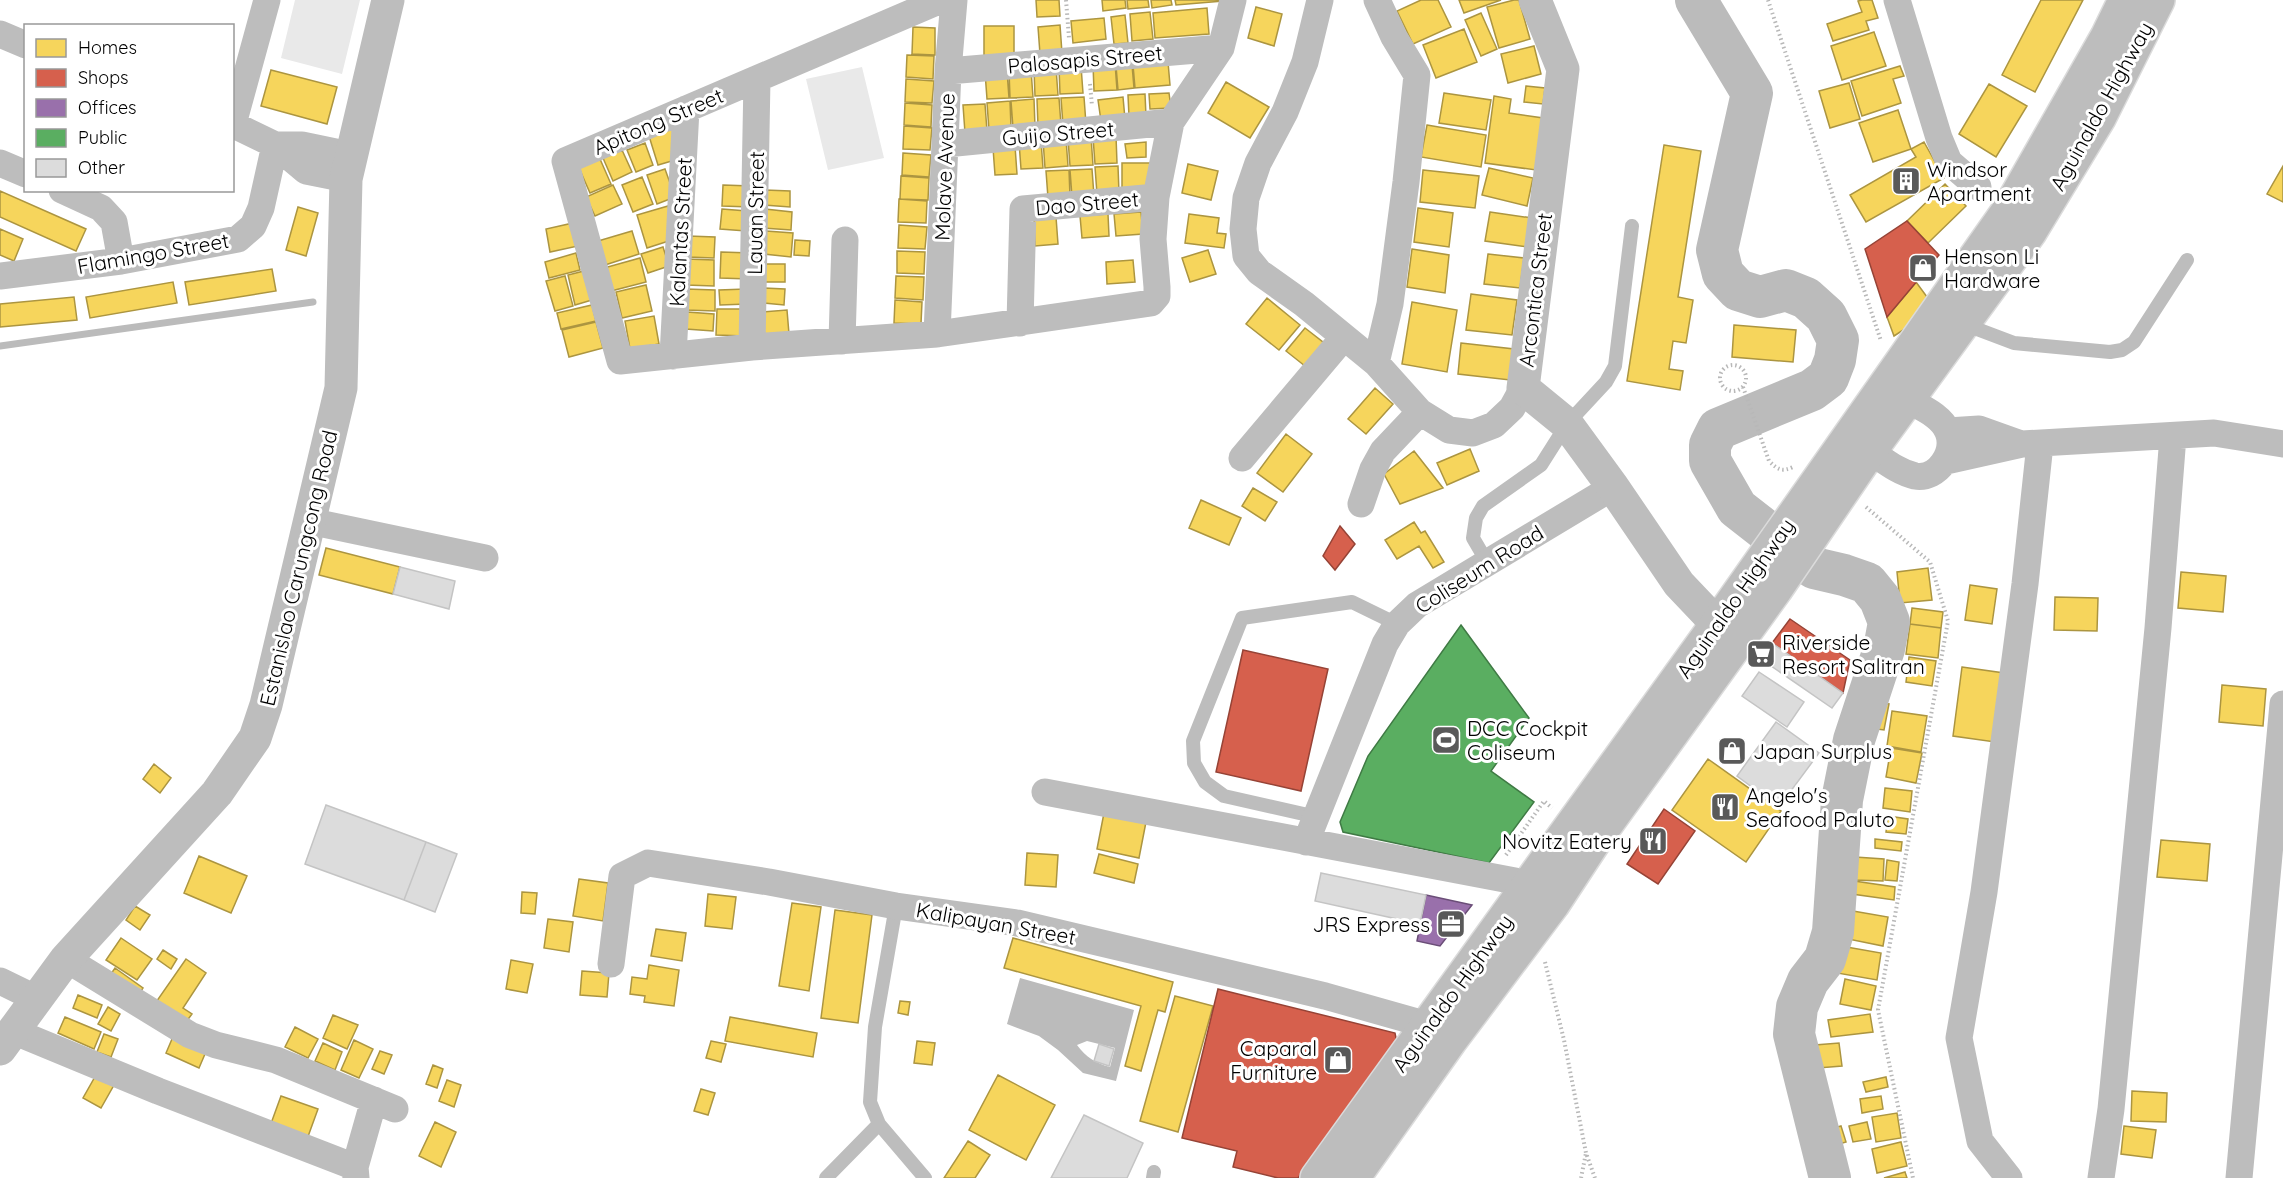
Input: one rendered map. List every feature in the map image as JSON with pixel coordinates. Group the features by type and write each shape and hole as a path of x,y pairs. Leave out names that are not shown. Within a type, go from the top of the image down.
{"main road":[{"name":"Estanislao Carungcong Road","path":"7,1040 66,959 217,793 255,738 266,705 341,388 348,167 387,0"},
{"name":"Arcontica Street","path":"1535,0 1563,69 1523,388 1567,424 1679,584 1717,624"},
{"name":"Aguinaldo Highway","path":"1807,520 1845,489 1908,400 2008,211 2108,37 2125,0"},
{"name":"Aguinaldo Highway","path":"1317,1178 1438,1034 1531,931 1540,896 1594,840 1765,581 1952,316 2030,232 2094,127 2158,0"},
{"name":"Aguinaldo Highway","path":"1353,1178 1438,1034 1540,896 1717,624 1765,581"}],"street":[{"name":"Apitong Street","path":"673,356 620,361 565,161 941,0"},
{"name":"Molave Avenue","path":"937,334 948,71 954,0"},
{"path":"673,356 842,340 937,334 1151,303 1157,296 1153,239 1156,197 1171,122 1221,48 1233,0"},
{"path":"1320,0 1305,62 1286,112 1258,163 1246,198 1243,229 1246,256 1259,273 1304,304 1377,363 1420,412 1449,430 1473,433 1494,424 1512,408 1523,388"},
{"path":"1377,0 1394,37 1417,75 1390,304 1377,363"},
{"path":"1897,0 1949,162 1978,187"},
{"path":"234,120 262,2"},
{"path":"0,34 24,44"},
{"name":"Palosapis Street","path":"948,71 1221,48"},
{"name":"Lauan Street","path":"752,348 757,79"},
{"name":"Kalantas Street","path":"673,356 686,109"},
{"name":"Guijo Street","path":"946,144 1171,122"},
{"path":"234,124 275,145 302,145 348,167"},
{"name":"Flamingo Street","path":"0,276 121,261 238,239 253,226 261,208 275,145"},
{"path":"0,163 24,173"},
{"path":"66,192 101,208 114,222 121,261"},
{"name":"Dao Street","path":"1020,323 1023,209 1156,197"},
{"path":"842,340 845,240"},
{"path":"1242,458 1344,337"},
{"path":"1870,451 1899,471 1918,477 1933,473 1946,460 1950,447 1948,431 1939,418 1908,400"},
{"path":"1361,504 1372,468 1383,452 1420,412"},
{"path":"1948,431 1979,429 2031,444"},
{"path":"1946,460 2031,444 2214,434 2283,444"},
{"path":"2101,1178 2114,1085 2157,639 2173,436"},
{"path":"2010,1178 1980,1141 1959,1038 1984,892 2025,584 2031,444"},
{"name":"Coliseum Road","path":"1306,842 1385,644 1397,624 1417,604 1613,487"},
{"path":"309,520 485,558"},
{"path":"2239,1178 2279,788 2283,704"},
{"path":"1045,792 1515,881 1540,896"},
{"name":"Kalipayan Street","path":"611,964 622,876 648,863 769,882 896,906 1017,923 1325,996 1417,1022 1438,1034"},
{"path":"7,1040 159,1091 355,1172 385,1105 276,1060 216,1045 190,1035 66,959"},
{"path":"0,981 37,999"}],"lane":[{"path":"1487,562 1473,537 1476,518 1483,506 1541,465 1567,424 1600,389 1615,366 1632,226"},
{"path":"1952,316 2014,343 2110,352 2122,350 2134,342 2187,260"},
{"path":"1317,817 1224,796 1205,782 1194,763 1193,741 1242,618 1352,602 1397,624"},
{"path":"896,906 875,1027 870,1102 879,1124 925,1178"},
{"path":"826,1178 879,1124"}],"path":[{"path":"1066,0 1094,130"},
{"path":"1768,0 1883,345"},
{"path":"1743,387 1737,391 1724,388 1719,376 1722,370 1735,365 1746,374 1743,387 1758,432"},
{"path":"1845,489 1930,562 1948,621 1878,1010 1913,1178"},
{"path":"1490,877 1544,801 1560,814"},
{"path":"1531,931 1544,961 1564,1040 1587,1153 1595,1178"},
{"path":"1581,1178 1587,1153"}],"shaded area":[{"path":"295,0 360,0 342,74 281,58"},
{"path":"862,67 884,158 828,170 806,79"},
{"path":"1020,978 1134,1010 1116,1081 1083,1073 1039,1036 1007,1024","holes":["1087,1041 1115,1048 1110,1067 1091,1059 1077,1045"]}],"building: Homes":[{"path":"1036,0 1059,0 1060,16 1037,17"},
{"path":"1102,0 1125,0 1126,8 1103,11"},
{"path":"1127,0 1148,0 1149,7 1128,9"},
{"path":"1151,0 1171,0 1172,5 1152,8"},
{"path":"1175,0 1223,0 1223,1 1176,5"},
{"path":"1421,0 1438,0 1451,27 1413,44 1397,11"},
{"path":"1459,0 1501,0 1464,13"},
{"path":"1519,0 1530,39 1499,48 1487,7"},
{"path":"1872,0 1878,18 1866,21 1869,30 1833,41 1827,24 1862,12 1858,1"},
{"path":"2041,0 2083,0 2035,92 2002,75"},
{"path":"1256,7 1282,14 1274,46 1248,38"},
{"path":"1207,8 1209,34 1155,38 1153,13"},
{"path":"1150,12 1153,39 1132,41 1130,14"},
{"path":"1481,13 1497,49 1481,56 1465,20"},
{"path":"1125,15 1128,43 1114,44 1111,17"},
{"path":"1104,18 1106,39 1073,43 1071,21"},
{"path":"1060,25 1062,53 1040,54 1038,27"},
{"path":"984,26 1014,26 1014,56 984,56"},
{"path":"913,27 935,28 935,55 912,54"},
{"path":"1464,29 1477,62 1436,78 1423,45"},
{"path":"1874,32 1886,66 1842,80 1831,46"},
{"path":"1534,46 1541,74 1508,83 1501,54"},
{"path":"907,55 934,56 933,79 906,77"},
{"path":"1168,62 1170,85 1135,88 1133,65"},
{"path":"1115,63 1117,90 1094,91 1093,64"},
{"path":"1132,65 1134,88 1118,90 1116,66"},
{"path":"1081,66 1083,93 1060,94 1059,67"},
{"path":"1900,66 1904,76 1893,79 1901,103 1862,116 1851,81"},
{"path":"1056,68 1058,95 1035,96 1034,69"},
{"path":"271,70 337,87 327,124 261,106"},
{"path":"1031,70 1033,97 1010,98 1009,71"},
{"path":"1007,71 1009,98 987,99 985,72"},
{"path":"906,79 934,81 932,103 905,102"},
{"path":"1226,82 1269,107 1250,138 1208,113"},
{"path":"1849,83 1860,119 1830,128 1819,91"},
{"path":"1989,84 2027,106 1996,157 1959,134"},
{"path":"1526,86 1545,88 1543,104 1524,102"},
{"path":"1169,93 1171,108 1150,109 1149,94"},
{"path":"1444,93 1491,100 1486,130 1439,123"},
{"path":"1145,94 1146,116 1129,117 1128,95"},
{"path":"1494,96 1511,99 1509,113 1543,118 1536,170 1485,163"},
{"path":"1084,97 1086,124 1063,125 1061,98"},
{"path":"1123,97 1125,119 1101,121 1098,100"},
{"path":"1059,98 1061,125 1038,126 1037,99"},
{"path":"1034,99 1035,127 1013,128 1011,101"},
{"path":"1010,101 1011,128 989,130 987,103"},
{"path":"905,103 932,105 931,127 904,125"},
{"path":"985,104 987,131 965,133 963,105"},
{"path":"1898,110 1911,149 1873,162 1859,123"},
{"path":"1427,125 1486,135 1481,167 1421,157"},
{"path":"904,126 932,128 930,150 903,149"},
{"path":"673,129 682,158 658,165 649,136"},
{"path":"1116,136 1117,163 1095,164 1093,137"},
{"path":"1091,137 1093,165 1070,166 1068,139"},
{"path":"1066,139 1068,166 1045,168 1043,140"},
{"path":"1041,141 1043,168 1021,169 1019,142"},
{"path":"1146,142 1146,157 1127,158 1125,144"},
{"name":"Windsor Apartment","path":"1924,142 1944,178 1866,222 1850,195 1916,157 1911,149"},
{"path":"645,143 653,165 636,172 627,150"},
{"path":"1664,145 1701,151 1678,297 1693,300 1686,343 1673,341 1669,369 1683,371 1680,390 1627,381"},
{"path":"1015,146 1017,174 995,175 993,148"},
{"path":"622,150 632,172 613,181 603,158"},
{"path":"903,153 931,155 929,177 902,175"},
{"path":"600,159 611,184 590,193 579,168"},
{"path":"1122,163 1151,163 1152,193 1122,193"},
{"path":"1188,164 1218,171 1211,200 1182,193"},
{"path":"1118,166 1119,193 1097,194 1095,167"},
{"path":"2283,166 2283,202 2267,194"},
{"path":"1489,168 1533,178 1527,206 1482,195"},
{"path":"665,169 675,197 657,204 647,175"},
{"path":"1092,169 1094,196 1072,197 1070,170"},
{"path":"1069,170 1070,197 1048,198 1046,171"},
{"path":"1423,170 1479,176 1475,208 1420,202"},
{"path":"901,176 929,178 928,200 900,199"},
{"path":"642,177 653,204 633,212 622,185"},
{"path":"1945,184 1966,206 1928,243 1907,221"},
{"path":"613,185 622,204 595,216 586,197"},
{"path":"723,185 751,186 750,207 722,206"},
{"path":"765,190 790,191 790,207 764,205"},
{"path":"0,191 86,229 76,251 0,217"},
{"path":"899,199 927,201 926,223 898,222"},
{"path":"668,206 678,238 647,248 637,215"},
{"path":"298,207 318,213 306,256 286,250"},
{"path":"1418,208 1453,213 1449,247 1414,242"},
{"path":"722,209 747,211 746,231 720,229"},
{"path":"765,209 792,212 791,230 763,228"},
{"path":"1141,212 1143,234 1116,236 1114,214"},
{"path":"1490,212 1532,218 1528,247 1485,241"},
{"path":"1108,214 1109,236 1082,238 1080,216"},
{"path":"1189,214 1219,218 1217,233 1226,234 1224,248 1185,243"},
{"path":"1056,217 1058,244 1035,246 1034,219"},
{"path":"573,223 578,246 550,252 546,229"},
{"path":"899,225 927,227 925,249 898,248"},
{"path":"0,229 23,239 14,261 0,255"},
{"path":"632,231 639,254 605,265 598,241"},
{"path":"766,231 793,233 791,257 764,254"},
{"path":"688,236 715,237 714,258 688,257"},
{"path":"795,240 810,241 809,256 794,255"},
{"path":"663,247 669,266 648,273 641,254"},
{"path":"1412,249 1449,255 1445,293 1407,287"},
{"path":"1208,250 1216,274 1190,282 1182,258"},
{"path":"897,251 925,252 924,274 897,273"},
{"path":"721,252 751,253 749,279 720,278"},
{"path":"576,253 580,270 549,278 545,262"},
{"path":"1488,254 1524,258 1520,288 1484,284"},
{"path":"640,258 646,282 611,291 604,268"},
{"path":"686,259 714,260 714,286 686,285"},
{"path":"1133,260 1135,282 1107,284 1106,262"},
{"path":"764,264 785,264 785,282 764,282"},
{"path":"272,269 276,291 189,305 185,282"},
{"path":"584,271 592,300 575,305 568,275"},
{"path":"565,276 573,306 555,311 546,281"},
{"path":"896,276 924,277 923,300 895,298"},
{"path":"173,282 177,303 90,318 86,297"},
{"path":"1916,282 1930,301 1914,323 1894,336 1887,317"},
{"path":"646,285 652,311 622,318 616,292"},
{"path":"764,288 785,289 784,305 764,303"},
{"path":"686,289 715,290 715,311 686,310"},
{"path":"746,289 747,304 720,305 719,290"},
{"path":"1471,294 1517,300 1512,335 1466,330"},
{"path":"74,297 77,320 0,327 0,304"},
{"path":"1267,298 1300,325 1279,350 1246,324"},
{"path":"895,300 922,302 921,324 894,323"},
{"path":"1412,302 1457,310 1447,372 1402,364"},
{"path":"592,305 596,321 561,329 557,313"},
{"path":"717,309 746,309 746,336 716,335"},
{"path":"787,310 789,334 762,336 761,312"},
{"path":"687,312 714,314 713,331 686,329"},
{"path":"654,316 659,344 630,349 625,321"},
{"path":"596,322 603,348 569,357 562,330"},
{"path":"1734,325 1796,330 1793,362 1732,357"},
{"path":"1305,328 1328,346 1310,370 1286,351"},
{"path":"1461,343 1514,349 1510,380 1458,374"},
{"path":"1375,388 1393,404 1366,434 1348,419"},
{"path":"1286,434 1312,454 1283,492 1257,473"},
{"path":"1470,449 1479,471 1447,485 1437,463"},
{"path":"1414,451 1443,488 1400,504 1384,474"},
{"path":"1253,488 1277,502 1265,521 1242,506"},
{"path":"1201,500 1241,518 1229,545 1189,528"},
{"path":"1414,522 1421,533 1425,531 1444,562 1433,568 1419,546 1397,559 1385,540"},
{"path":"326,548 400,567 393,594 319,575"},
{"path":"1928,568 1932,600 1900,603 1897,572"},
{"path":"2181,572 2226,576 2223,612 2178,608"},
{"path":"1970,585 1997,589 1992,624 1965,620"},
{"path":"2055,597 2098,598 2097,631 2054,630"},
{"path":"1912,608 1943,612 1941,628 1910,624"},
{"path":"1910,624 1941,628 1938,658 1906,654"},
{"path":"1909,657 1936,661 1932,686 1906,682"},
{"path":"1962,667 2004,673 1995,742 1953,736"},
{"path":"2222,685 2266,689 2263,726 2219,722"},
{"path":"1874,702 1889,704 1884,730 1870,728"},
{"path":"1892,711 1927,716 1921,752 1887,746"},
{"path":"1891,748 1922,753 1916,783 1886,777"},
{"path":"1708,759 1781,811 1746,862 1672,810"},
{"path":"154,764 171,778 160,793 143,779"},
{"path":"1885,788 1912,791 1910,812 1883,808"},
{"path":"1104,813 1146,822 1139,858 1097,849"},
{"path":"1888,816 1908,819 1906,834 1886,832"},
{"path":"1875,839 1902,842 1901,851 1875,848"},
{"path":"2161,840 2210,844 2207,881 2157,877"},
{"path":"1027,853 1058,855 1056,887 1025,885"},
{"path":"1099,854 1138,864 1134,883 1094,873"},
{"path":"199,856 247,876 231,913 184,893"},
{"path":"1855,857 1884,859 1883,881 1854,880"},
{"path":"1887,860 1899,862 1897,881 1885,880"},
{"path":"579,879 608,883 603,921 573,916"},
{"path":"1854,881 1895,887 1894,900 1852,894"},
{"path":"522,892 537,893 535,914 521,913"},
{"path":"708,894 736,897 732,929 705,926"},
{"path":"792,903 821,907 809,991 779,986"},
{"path":"135,906 150,915 140,930 126,920"},
{"path":"835,910 872,915 858,1023 821,1018"},
{"path":"1853,911 1888,917 1883,946 1848,939"},
{"path":"548,919 573,922 569,952 544,948"},
{"path":"656,929 686,933 682,961 651,956"},
{"path":"121,938 152,959 137,980 106,960"},
{"path":"1013,938 1173,982 1165,1012 1158,1010 1141,1071 1125,1066 1141,1006 1004,968"},
{"path":"1841,946 1881,953 1877,980 1837,973"},
{"path":"163,950 177,959 171,969 157,959"},
{"path":"186,959 206,973 183,1008 192,1014 183,1026 154,1005"},
{"path":"511,960 533,964 527,993 506,989"},
{"path":"649,965 679,970 674,1006 644,1002 645,996 630,994 632,977 647,979"},
{"path":"115,968 143,988 134,1002 106,981"},
{"path":"582,971 609,973 607,997 580,995"},
{"path":"1845,979 1876,986 1871,1010 1840,1004"},
{"path":"78,995 102,1005 97,1018 73,1008"},
{"path":"1175,996 1213,1006 1178,1132 1140,1121"},
{"path":"900,1001 910,1002 908,1015 898,1013"},
{"path":"108,1007 120,1014 111,1031 98,1024"},
{"path":"1870,1014 1873,1032 1831,1037 1828,1020"},
{"path":"333,1015 358,1025 347,1049 323,1038"},
{"path":"65,1017 101,1032 94,1049 58,1033"},
{"path":"730,1017 817,1033 813,1057 725,1041"},
{"path":"295,1027 318,1039 308,1058 285,1047"},
{"path":"175,1032 208,1047 199,1068 166,1053"},
{"path":"104,1034 118,1039 111,1057 97,1052"},
{"path":"354,1040 373,1049 359,1078 341,1070"},
{"path":"711,1041 726,1044 721,1062 706,1058"},
{"path":"917,1041 935,1043 932,1065 914,1063"},
{"path":"323,1043 342,1052 335,1070 315,1061"},
{"path":"1839,1043 1842,1066 1818,1068 1815,1045"},
{"path":"380,1051 392,1055 384,1074 372,1069"},
{"path":"433,1065 443,1069 437,1088 426,1084"},
{"path":"96,1075 114,1085 101,1108 83,1098"},
{"path":"998,1075 1055,1105 1026,1160 969,1130"},
{"path":"1886,1077 1888,1087 1866,1092 1863,1082"},
{"path":"447,1080 461,1085 454,1107 439,1101"},
{"path":"701,1089 715,1093 708,1115 694,1111"},
{"path":"2132,1091 2167,1093 2166,1122 2131,1121"},
{"path":"281,1096 318,1109 306,1142 269,1129"},
{"path":"1881,1096 1883,1109 1862,1113 1860,1099"},
{"path":"1897,1113 1901,1138 1876,1142 1872,1117"},
{"path":"435,1122 456,1132 441,1167 419,1156"},
{"path":"1867,1122 1871,1139 1853,1142 1849,1126"},
{"path":"1841,1126 1846,1142 1832,1146 1827,1130"},
{"path":"2124,1126 2156,1130 2152,1158 2121,1154"},
{"path":"968,1141 990,1155 975,1178 944,1178"},
{"path":"1901,1142 1907,1166 1877,1173 1872,1149"},
{"path":"1905,1172 1907,1178 1884,1178"}],"building: Shops":[{"path":"1907,221 1939,255 1887,317 1865,249"},
{"path":"1340,526 1355,544 1335,570 1323,556"},
{"path":"1790,619 1850,660 1843,693 1772,643"},
{"path":"1243,650 1328,669 1301,791 1216,772"},
{"path":"1664,809 1695,831 1658,884 1627,864"},
{"path":"1218,989 1395,1033 1397,1043 1298,1178 1278,1178 1233,1167 1237,1151 1182,1138"}],"building: Offices":[{"path":"1426,895 1472,905 1440,946 1417,941"}],"building: Public":[{"name":"DCC Cockpit Coliseum","path":"1461,625 1529,718 1491,771 1534,802 1489,863 1343,832 1340,822 1368,756"}],"building: Other":[{"path":"400,567 455,581 449,609 393,594"},
{"path":"1772,643 1843,693 1832,708 1761,659"},
{"path":"1759,672 1804,702 1787,727 1742,696"},
{"path":"1776,722 1819,753 1779,807 1737,776"},
{"path":"326,805 426,842 404,900 305,864"},
{"path":"426,842 457,854 435,912 404,900"},
{"path":"1321,873 1426,895 1420,924 1315,901"},
{"path":"1099,1044 1114,1049 1109,1066 1094,1061"},
{"path":"1084,1115 1143,1143 1127,1178 1051,1178"}],"waterway":[{"path":"1696,0 1752,93 1717,250 1723,274 1738,290 1760,297 1786,290 1806,298 1826,316 1838,340 1835,360 1828,378 1812,390 1718,429 1710,445 1710,461 1737,508 1769,533"},
{"path":"0,346 313,302"},
{"path":"1814,568 1867,583 1880,599 1889,622 1884,649 1854,740 1842,800 1833,932 1825,959 1808,981 1797,1007 1794,1034 1830,1178"}],"place":[{"name":"Windsor Apartment","path":"1906,181"},
{"name":"Henson Li Hardware","path":"1923,268"},
{"name":"Riverside Resort Salitran","path":"1761,654"},
{"name":"DCC Cockpit Coliseum","path":"1446,740"},
{"name":"Japan Surplus","path":"1732,751"},
{"name":"Angelo's Seafood Paluto","path":"1725,807"},
{"name":"Novitz Eatery","path":"1653,841"},
{"name":"JRS Express","path":"1451,924"},
{"name":"Caparal Furniture","path":"1338,1060"}]}
